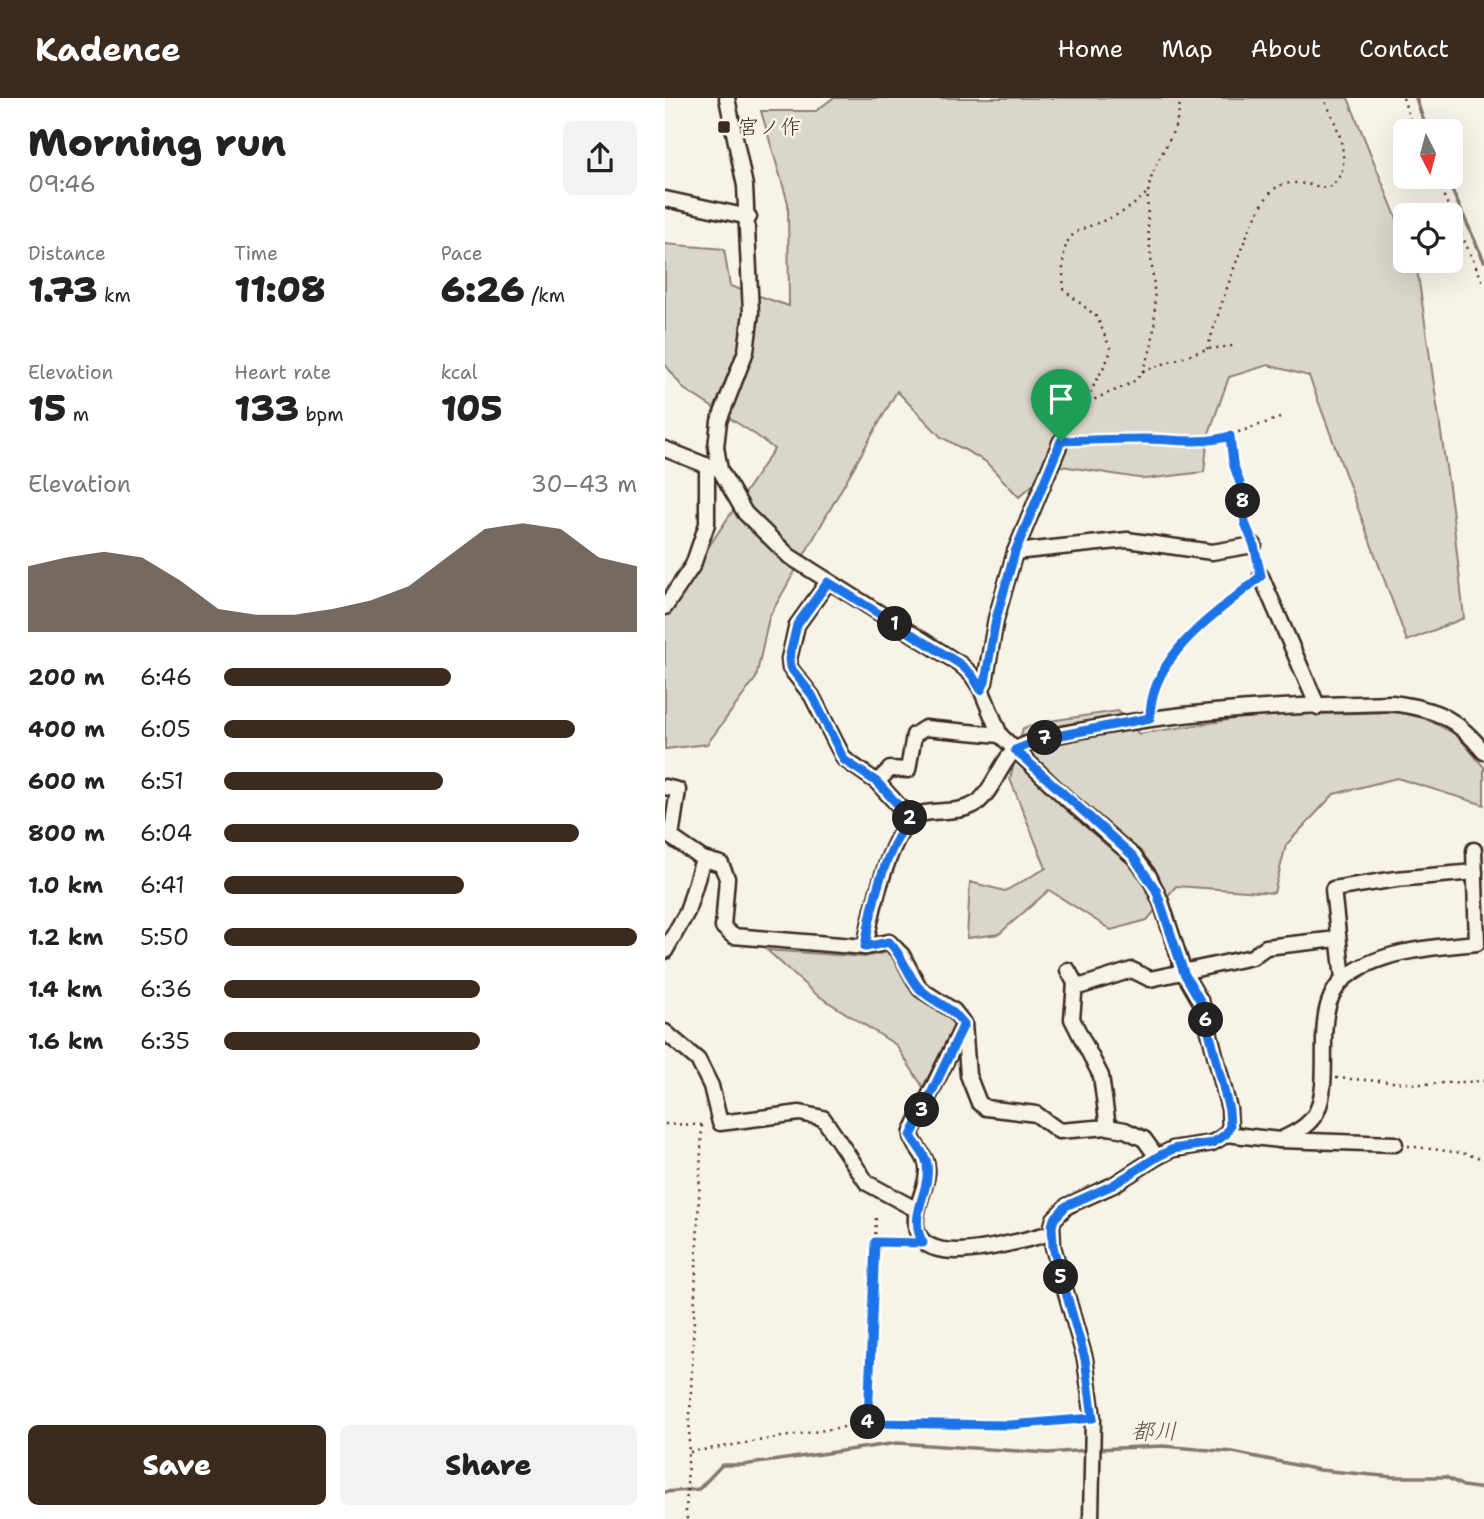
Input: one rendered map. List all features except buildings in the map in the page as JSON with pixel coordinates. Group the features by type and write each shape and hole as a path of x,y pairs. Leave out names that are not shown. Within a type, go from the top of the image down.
{"street":[{"path":"665,607 693,565 707,524 719,421 746,351 750,332 749,217 727,98"},
{"path":"665,199 749,217"},
{"path":"981,690 985,682 996,619 1015,552 1061,441"},
{"path":"665,449 713,468 745,513 789,556 960,664 972,675 1000,735 1133,856 1149,876 1161,902 1184,973 1202,1004 1229,1110 1230,1126 1226,1134 1212,1143 1173,1149 1113,1185 1066,1206 1054,1219 1052,1233 1055,1257 1085,1359 1093,1418 1091,1519"},
{"path":"1015,552 1127,540 1212,552 1254,545"},
{"path":"1261,576 1318,707"},
{"path":"828,582 797,625 789,659 790,667 812,695 844,760 877,782 910,818"},
{"path":"865,947 879,884 910,818 920,814 968,808 979,801 1015,750 1046,738 1150,718 1392,703 1420,707 1445,716 1465,728 1484,752"},
{"path":"877,782 890,769 908,770 914,735 925,728 1000,735"},
{"path":"665,786 678,790 668,835 703,859 722,864 727,878 723,927 733,936 865,947 889,942 902,955 920,989 954,1011 964,1024 968,1075 979,1103 986,1108 1036,1114 1059,1131 1108,1128 1135,1133 1144,1139 1157,1157"},
{"path":"1280,1140 1301,1128 1316,1113 1322,1081 1323,1043 1329,1004 1343,979 1384,959 1439,947 1478,943 1474,850"},
{"path":"665,951 687,912 703,859"},
{"path":"1343,979 1333,889 1396,879 1475,873"},
{"path":"1075,988 1132,970 1150,979 1252,957 1266,947 1337,939"},
{"path":"1068,970 1073,977 1075,988 1072,1019 1101,1076 1108,1128"},
{"path":"964,1024 912,1131 913,1141 924,1153 927,1173 917,1210 916,1226 923,1243 964,1252 1052,1233"},
{"path":"665,1032 698,1060 711,1086 720,1122 800,1113 823,1118 867,1183 917,1210"},
{"path":"1226,1134 1280,1140 1395,1144"}],"path":[{"path":"1181,98 1174,128 1155,166 1148,191 1148,237 1156,316 1154,338 1143,371 1137,380 1089,400 1069,421 1061,441 1146,439 1209,442 1283,417"},
{"path":"1207,349 1249,231 1264,197 1276,187 1287,183 1327,188 1341,177 1343,166 1338,125 1323,98"},
{"path":"1403,98 1410,119"},
{"path":"1440,189 1484,284"},
{"path":"1089,400 1091,389 1107,363 1111,350 1097,317 1064,290 1065,250 1071,235 1082,227 1126,210 1148,191"},
{"path":"1143,371 1207,349 1233,346"},
{"path":"1230,436 1233,463 1242,489 1245,523 1254,545"},
{"path":"1150,718 1155,686 1182,645 1261,576"},
{"path":"1322,1081 1335,1078 1421,1084 1484,1082"},
{"path":"665,1124 702,1125 720,1122"},
{"path":"687,1519 685,1511 690,1452 702,1125"},
{"path":"1395,1144 1462,1153 1484,1159"},
{"path":"868,1423 876,1216"},
{"path":"875,1242 923,1243"},
{"path":"690,1452 868,1423 1010,1425 1093,1418"}],"shaded area":[{"path":"833,98 1348,98 1393,209 1393,273 1418,273 1452,508 1464,618 1407,641 1309,376 1268,365 1229,377 1208,436 1204,472 1145,479 1055,465 1019,497 985,461 941,437 897,391 769,617 756,678 707,744 665,749 665,612 774,449 684,389 665,364 665,244 724,249 730,286 789,306 788,203 761,111 816,111"},
{"path":"1118,711 1139,734 1260,715 1412,712 1456,734 1484,767 1484,805 1397,778 1334,794 1286,845 1274,893 1176,886 1147,920 1111,930 1049,890 999,934 967,938 970,882 1005,891 1046,868 1010,779 1023,728 1049,721"},
{"path":"767,950 864,957 889,952 910,990 956,1023 923,1087 896,1045 814,993"}],"waterway":[{"path":"1416,98 1423,119"},
{"path":"1451,189 1484,261"},
{"name":"都川","path":"665,1492 699,1489 722,1465 743,1465 897,1443 1048,1453 1088,1450"},
{"name":"都川","path":"1096,1449 1163,1446 1233,1452 1319,1470 1394,1477 1446,1477 1463,1486 1484,1489"}],"place":[{"name":"宮ノ作","path":"724,127"}],"route":[{"path":"1230,436 1233,463 1242,489 1245,523 1254,545 1261,576 1182,645 1155,686 1150,718 1046,738 1015,750 1133,856 1149,876 1161,902 1184,973 1202,1004 1229,1110 1230,1126 1226,1134 1212,1143 1173,1149 1157,1157 1113,1185 1066,1206 1054,1219 1053,1247 1085,1359 1093,1418 1010,1425 868,1423 875,1242 923,1243 916,1226 927,1161 911,1136 964,1024 954,1011 920,989 902,955 889,942 865,947 879,884 910,818 877,782 844,760 812,695 794,674 789,659 797,625 828,582 960,664 972,675 981,690 985,682 996,619 1015,552 1061,441 1146,439 1189,443 1209,442 1230,436"}]}
